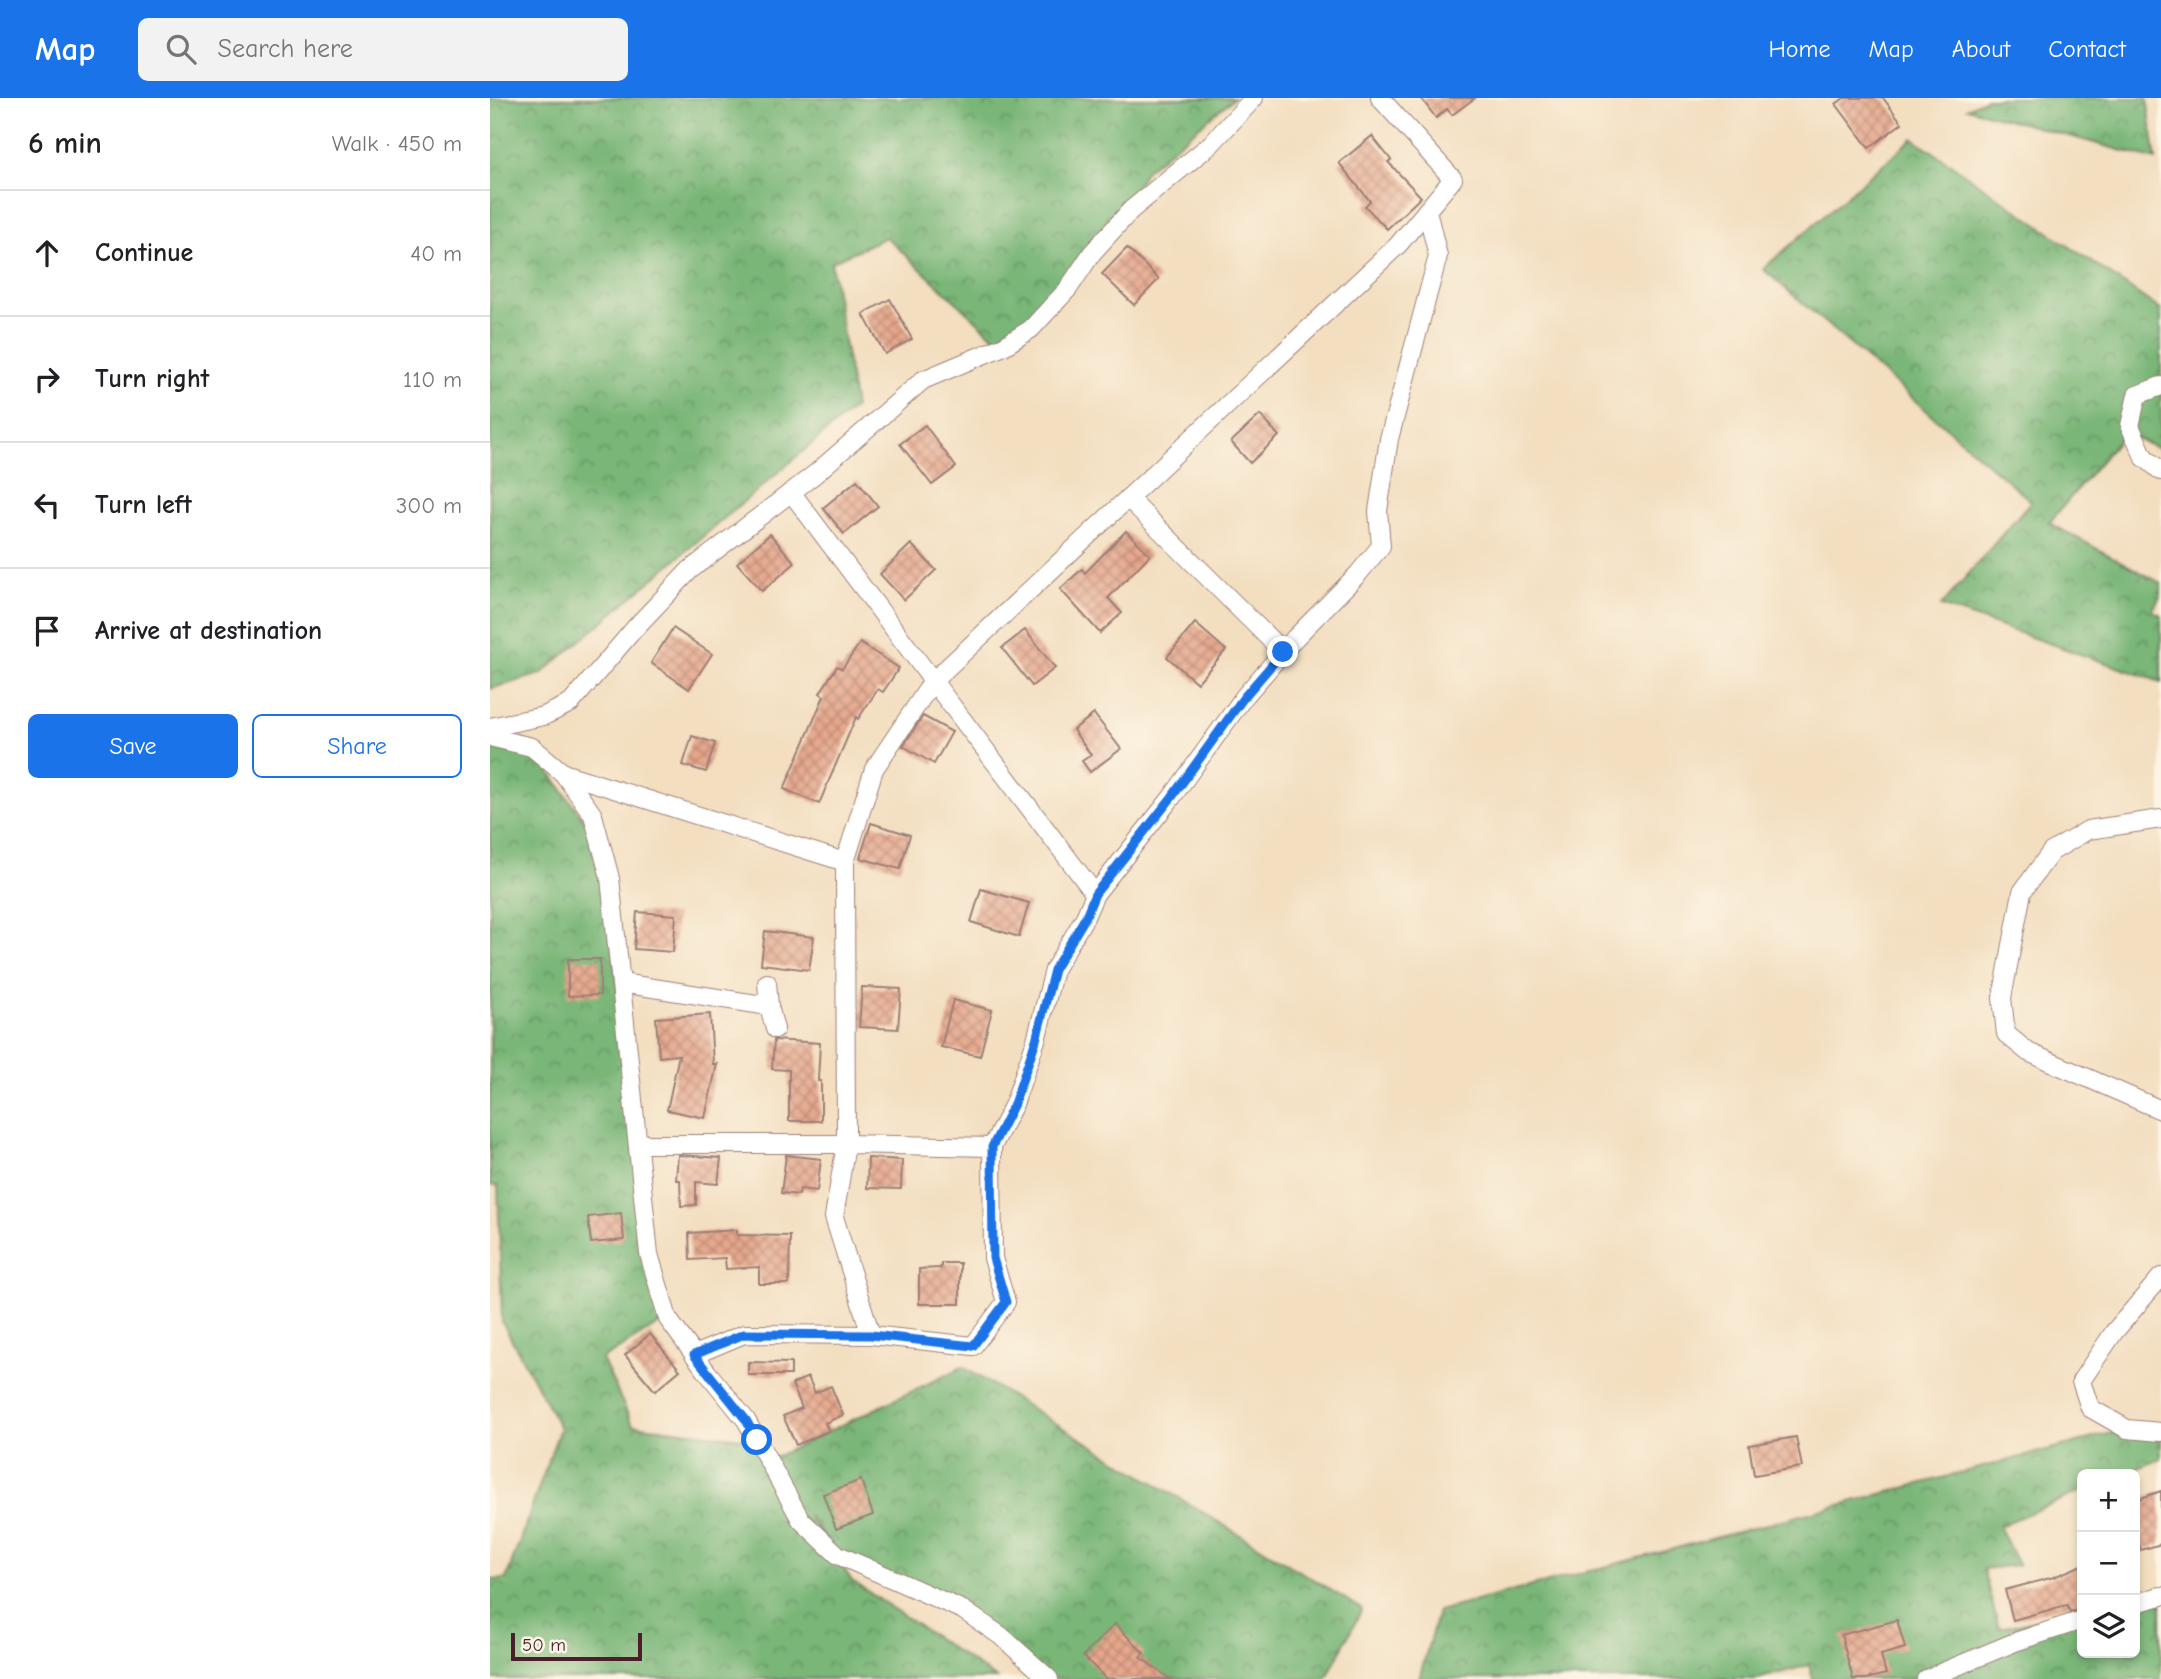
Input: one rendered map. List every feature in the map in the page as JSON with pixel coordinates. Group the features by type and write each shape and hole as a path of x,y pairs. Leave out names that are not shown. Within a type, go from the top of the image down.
{"street":[{"path":"490,727 544,716 571,703 635,628 690,570 791,492 923,380 1004,346 1031,329 1068,289 1092,253 1131,210 1211,144 1254,98"},
{"path":"871,1335 834,1217 846,1144 845,862 874,769 933,681 1398,245 1453,179 1380,98"},
{"path":"694,1355 744,1334 871,1335 973,1346 1006,1302 993,1258 992,1147 1014,1104 1036,1040 1054,970 1085,918 1095,894 1172,797 1244,697 1381,546 1378,511 1389,439 1438,257 1427,210"},
{"path":"2161,386 2137,395 2130,426 2144,457 2161,471"},
{"path":"791,492 1095,894"},
{"path":"1128,498 1283,652"},
{"path":"490,737 532,747 563,772 593,815 610,878 649,1254 668,1319 746,1420 801,1520 838,1555 963,1610 1001,1636 1049,1679"},
{"path":"563,772 845,862"},
{"path":"2161,819 2088,830 2051,852 2022,892 2002,998 2006,1034 2028,1052 2161,1110"},
{"path":"621,983 769,1006"},
{"path":"767,983 775,1029"},
{"path":"638,1144 992,1147"},
{"path":"2161,1277 2114,1332 2081,1381 2090,1408 2127,1429 2161,1432"},
{"path":"2140,1602 2161,1596"},
{"path":"1926,1679 2015,1642 2077,1622"}],"green space":[{"path":"490,98 1234,98 1146,170 1107,236 1004,346 886,237 831,262 855,407 541,674 490,689"},
{"path":"1988,98 2147,98 2156,160 1967,108"},
{"path":"1913,138 2161,310 2161,450 2135,438 2130,426 2049,523 2161,583 2161,595 2152,611 2161,615 2161,682 1941,606 2031,501 1763,269"},
{"path":"490,742 532,747 601,844 649,1254 668,1319 602,1359 633,1425 757,1440 771,1459 963,1367 1362,1609 1326,1679 1050,1679 982,1623 838,1555 808,1515 852,1581 997,1679 490,1679 490,1580 506,1579 560,1428 502,1322 498,1186 490,1185"},
{"path":"2161,1427 2161,1459 2136,1469 2077,1469 2077,1493 1999,1526 2018,1565 1983,1569 1999,1628 2077,1611 2077,1658 2140,1658 2140,1598 2161,1594 2161,1679 1813,1679 1809,1665 1757,1679 1419,1679 1438,1611 2127,1429"}],"building":[{"path":"1421,98 1475,98 1452,115 1447,109 1436,118"},
{"path":"1844,98 1883,98 1902,123 1869,148 1836,104"},
{"path":"1372,136 1391,160 1388,162 1421,197 1387,229 1365,206 1370,201 1339,163"},
{"path":"1127,248 1159,279 1134,305 1102,274"},
{"path":"890,299 912,339 885,354 863,314"},
{"path":"1260,415 1279,436 1250,463 1231,442"},
{"path":"925,425 956,467 932,485 900,444"},
{"path":"857,480 878,506 844,534 823,508"},
{"path":"1126,531 1150,555 1108,598 1122,613 1100,633 1060,589 1082,569 1085,573"},
{"path":"770,534 795,563 762,591 737,563"},
{"path":"911,544 936,570 904,600 880,574"},
{"path":"1195,623 1226,650 1197,683 1167,657"},
{"path":"673,628 712,654 689,689 651,663"},
{"path":"1025,630 1055,668 1032,686 1002,648"},
{"path":"860,643 899,668 883,692 878,689 858,719 856,717 819,804 784,789 824,696 820,693 837,666 842,669"},
{"path":"1094,714 1121,749 1090,772 1082,761 1091,755 1073,730"},
{"path":"923,716 952,732 934,764 903,746"},
{"path":"692,736 715,743 706,772 683,765"},
{"path":"871,823 910,835 900,869 860,858"},
{"path":"981,889 1029,903 1019,937 971,922"},
{"path":"637,912 676,915 673,952 634,949"},
{"path":"765,931 814,937 809,970 761,964"},
{"path":"568,959 600,959 600,995 568,996"},
{"path":"862,987 901,989 898,1029 859,1027"},
{"path":"953,1000 992,1010 980,1056 941,1047"},
{"path":"710,1014 713,1064 717,1064 705,1118 667,1110 679,1055 659,1057 656,1018"},
{"path":"774,1040 820,1043 818,1081 821,1081 821,1121 789,1121 789,1070 772,1069"},
{"path":"678,1155 721,1158 718,1184 696,1182 696,1205 681,1206 680,1180 676,1180"},
{"path":"786,1155 821,1159 817,1191 800,1189 799,1195 781,1193"},
{"path":"868,1158 902,1160 901,1189 867,1188"},
{"path":"621,1213 624,1240 591,1243 588,1217"},
{"path":"737,1230 737,1235 790,1236 789,1284 759,1284 759,1267 726,1269 725,1258 690,1260 689,1233"},
{"path":"941,1263 960,1263 960,1304 919,1304 919,1269 941,1268"},
{"path":"650,1334 680,1370 655,1391 625,1355"},
{"path":"748,1362 791,1363 791,1375 748,1375"},
{"path":"808,1377 815,1393 831,1386 843,1415 825,1423 829,1431 796,1445 783,1416 802,1408 792,1384"},
{"path":"1796,1437 1802,1467 1754,1475 1749,1445"},
{"path":"861,1480 873,1515 836,1529 823,1494"},
{"path":"2161,1491 2161,1544 2141,1550 2140,1546 2140,1498"},
{"path":"2077,1567 2077,1610 2070,1612 2067,1605 2013,1620 2005,1590 2054,1577"},
{"path":"1897,1620 1905,1648 1881,1655 1886,1674 1853,1679 1841,1635"},
{"path":"1115,1624 1144,1653 1140,1657 1170,1679 1106,1679 1083,1656"}],"route":[{"path":"757,1440 746,1420 694,1355 744,1334 871,1335 973,1346 1006,1302 993,1258 992,1147 1014,1104 1036,1040 1054,970 1085,918 1095,894 1172,797 1244,697 1283,652"}]}
